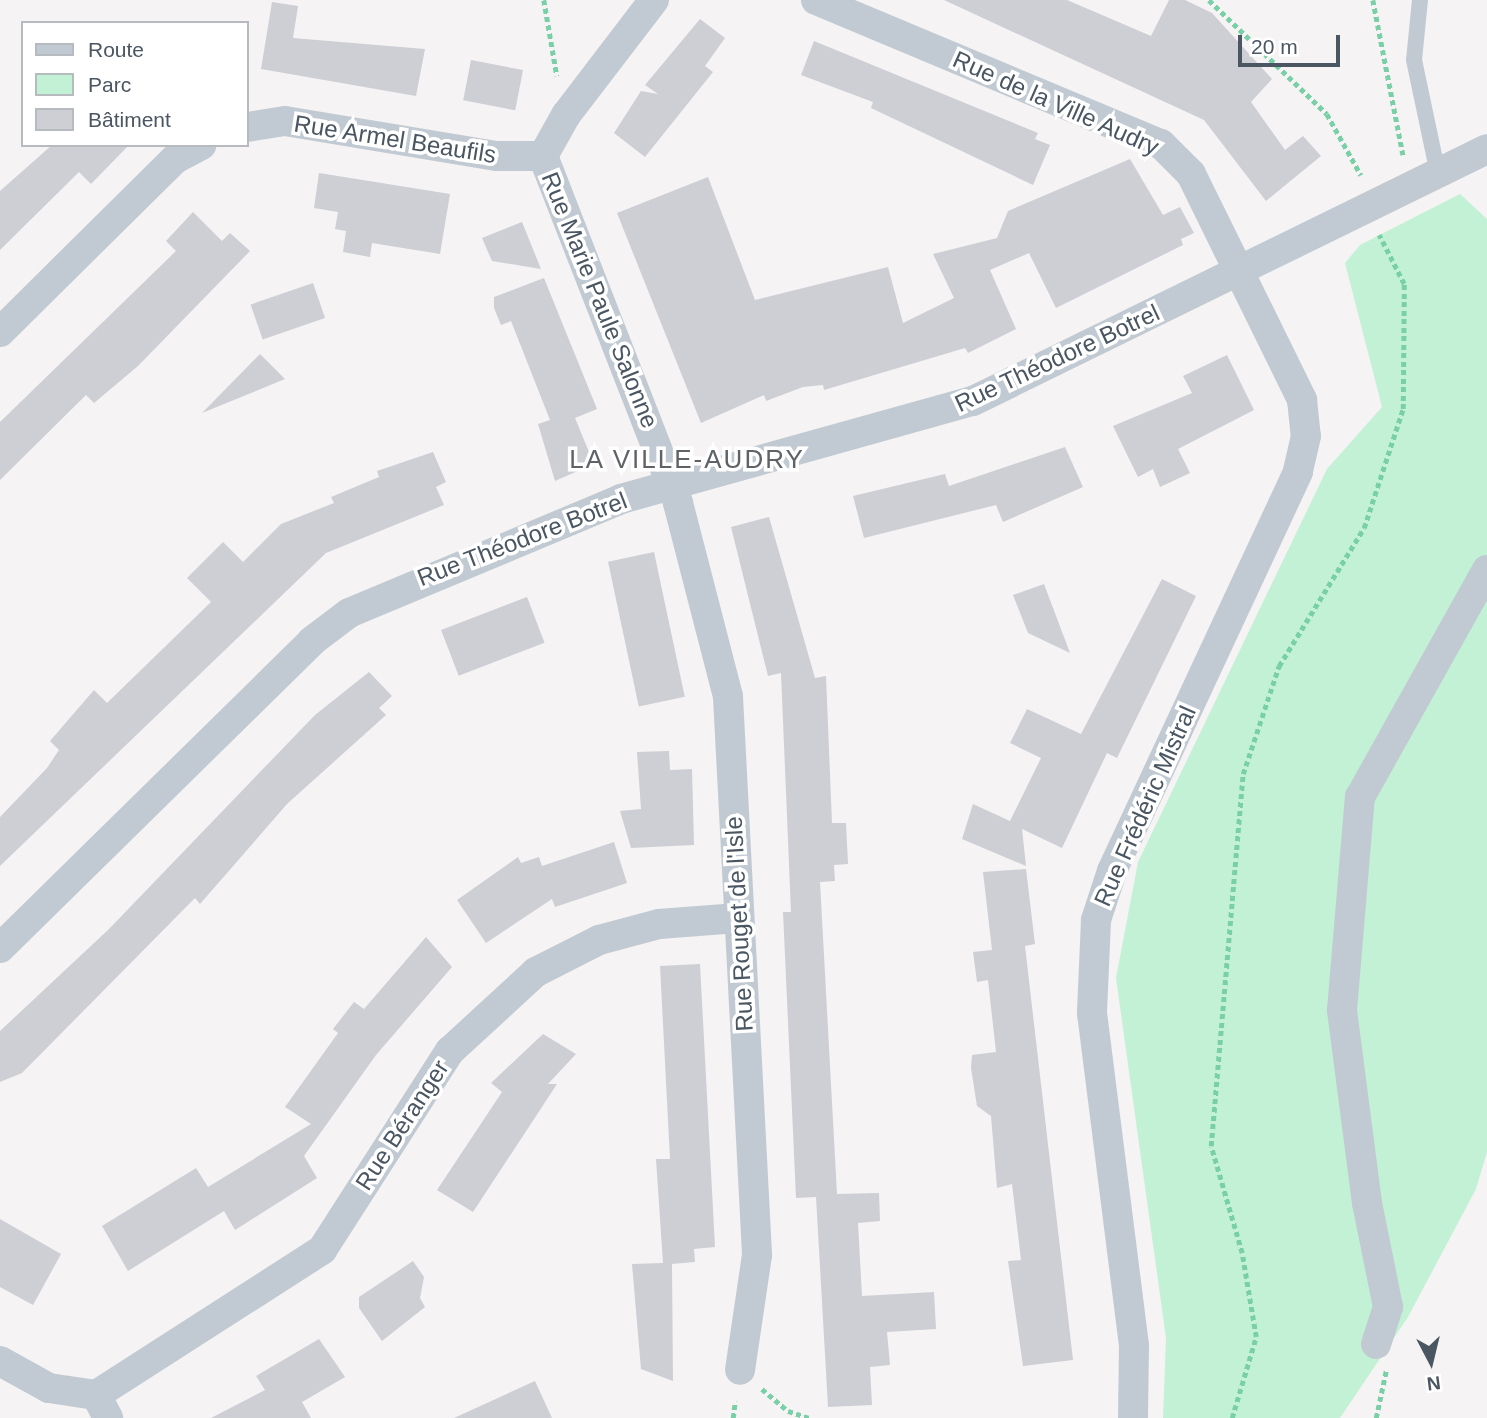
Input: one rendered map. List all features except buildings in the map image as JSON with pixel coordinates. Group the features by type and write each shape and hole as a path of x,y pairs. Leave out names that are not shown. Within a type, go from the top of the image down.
{"street":[{"path":"543,156 566,115 654,0"},
{"name":"Rue de la Ville Audry","path":"816,0 1161,144 1191,174 1241,270"},
{"name":"Rue Armel Beaufils","path":"248,127 285,121 496,156 543,156"},
{"path":"0,332 175,159 197,147"},
{"name":"Rue Théodore Botrel","path":"0,948 312,641 349,613 671,484 973,401 1241,270 1445,165 1487,149"},
{"name":"Rue Marie Paule Salonne","path":"543,156 671,484"},
{"name":"Rue Frédéric Mistral","path":"1133,1418 1134,1346 1090,968 1096,920 1112,871 1298,472 1306,436 1302,400 1241,270"},
{"name":"Rue Rouget de l'Isle","path":"671,484 728,697 757,1255 740,1370"},
{"path":"1376,1344 1388,1307 1367,1203 1342,1010 1360,797 1487,570"},
{"name":"Rue Béranger","path":"102,1407 322,1250 450,1051 536,972 599,940 659,924 738,918"},
{"path":"0,1360 49,1388 102,1407"}],"lane":[{"path":"1420,0 1414,60 1445,165"}],"path":[{"path":"544,0 566,115"},
{"path":"1209,0 1327,114 1366,183 1364,207 1404,284 1403,409 1364,528 1279,666 1243,774 1211,1146 1242,1253 1256,1337 1232,1418"},
{"path":"1373,0 1409,184"},
{"path":"1376,1344 1388,1378 1377,1418"},
{"path":"740,1370 788,1411 809,1418"}],"green space":[{"path":"1460,194 1487,219 1487,1152 1476,1189 1408,1317 1340,1418 1163,1418 1166,1338 1116,978 1138,862 1327,469 1382,407 1345,263 1360,245"}],"district":[{"name":"LA VILLE-AUDRY","path":"687,460"}]}
